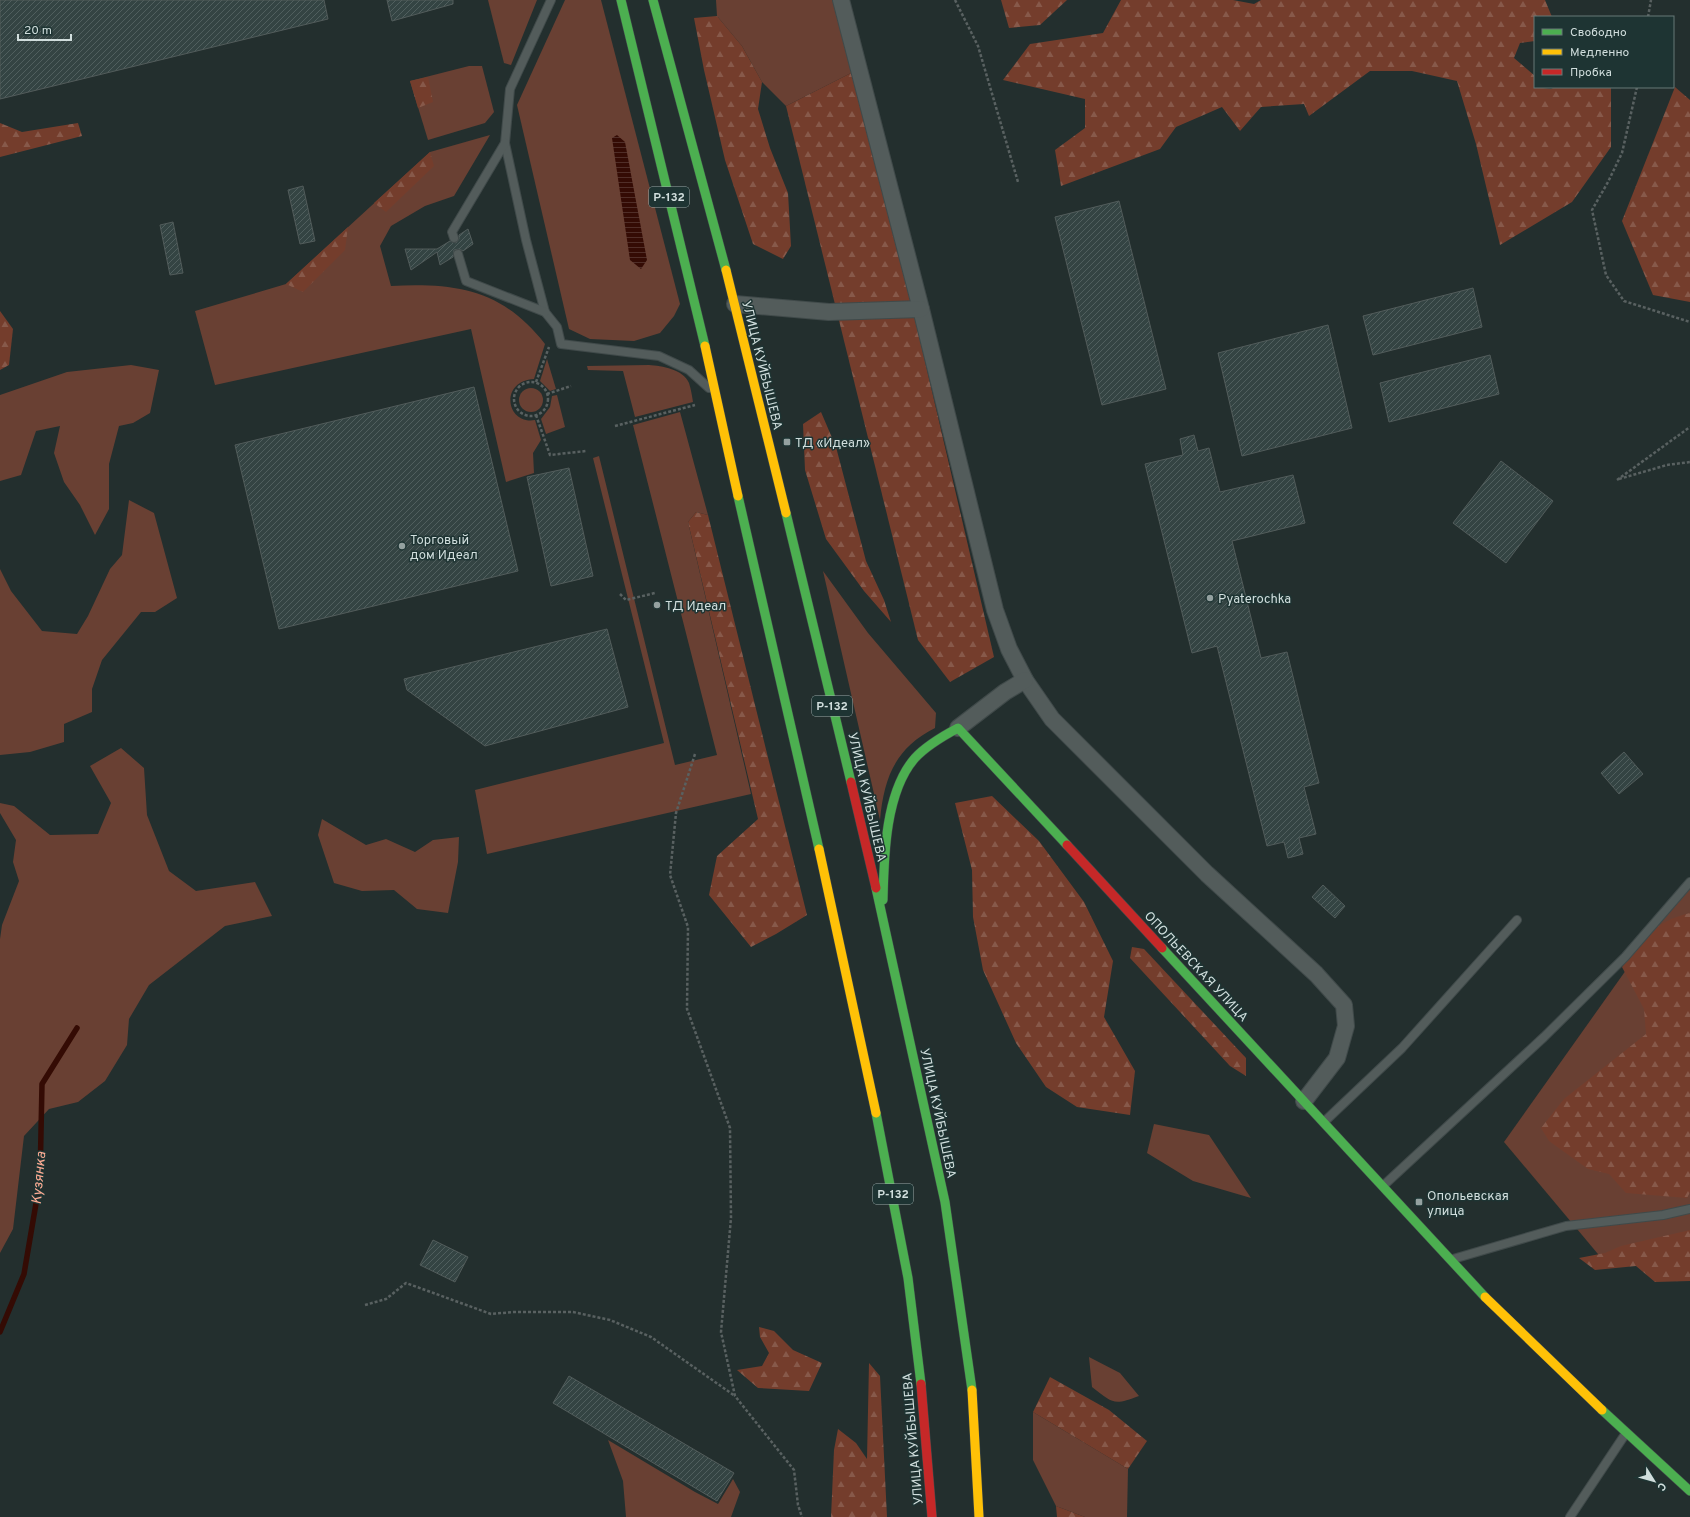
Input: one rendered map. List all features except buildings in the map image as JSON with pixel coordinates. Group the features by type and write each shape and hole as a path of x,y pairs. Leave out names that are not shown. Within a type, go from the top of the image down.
{"main road":[{"name":"УЛИЦА КУЙБЫШЕВА","path":"621,0 716,394 740,506 825,875 882,1139 908,1278 925,1413 932,1517"},
{"name":"УЛИЦА КУЙБЫШЕВА","path":"653,0 735,304 883,917 945,1202 974,1405 979,1517"},
{"path":"883,917 883,868 897,788 911,763 934,740 958,728"},
{"name":"ОПОЛЬЕВСКАЯ УЛИЦА","path":"958,728 1450,1260 1502,1314 1690,1490"}],"street":[{"path":"841,0 921,309 995,610 1009,649 1025,680 1052,719 1207,874 1316,974 1344,1005 1346,1026 1337,1058 1304,1101"},
{"path":"735,304 829,312 921,309"},
{"path":"958,728 1006,692 1025,680"}],"lane":[{"path":"551,0 510,89 505,143 526,240 546,312 557,326 561,344 659,356 688,370 716,394"},
{"path":"454,238 452,232 505,143"},
{"path":"458,254 466,280 546,312"},
{"path":"1382,1187 1544,1037 1625,957 1690,882"},
{"path":"1323,1123 1402,1048 1517,920"},
{"path":"1450,1260 1566,1226 1663,1215 1690,1209"},
{"path":"1570,1517 1627,1432"}],"path":[{"path":"955,0 978,46 1018,182"},
{"path":"1648,16 1651,0"},
{"path":"1637,88 1622,153 1592,210 1598,243 1606,275 1624,301 1690,322"},
{"path":"536,382 557,326"},
{"path":"529,382 536,382 541,385 547,394 546,407 536,415 529,416 522,414 514,403 517,389 522,384 529,382"},
{"path":"547,394 571,386"},
{"path":"615,426 694,406"},
{"path":"536,415 550,455 586,451"},
{"path":"1690,427 1617,480 1667,465 1690,462"},
{"path":"620,594 626,600 655,593"},
{"path":"695,754 676,813 670,875 688,927 686,1009 730,1128 731,1218 721,1332 735,1396"},
{"path":"365,1306 386,1299 406,1283 491,1314 513,1312 573,1312 610,1320 651,1337 735,1396 794,1470 798,1505 802,1517"}],"shaded area":[{"path":"488,0 537,0 511,65 504,63"},
{"path":"565,0 601,0 680,304 674,316 660,333 634,341 590,339 569,329 517,105"},
{"path":"716,0 838,0 857,70 786,106 762,82 742,46 717,16"},
{"path":"469,66 482,66 494,112 485,123 428,140 410,81"},
{"path":"490,135 454,196 425,206 391,226 380,246 391,286 436,286 476,293 495,301 512,311 529,326 545,344 534,379 523,382 515,387 511,394 510,402 513,410 518,416 525,420 535,420 541,440 533,453 534,473 506,482 471,329 215,385 195,311 286,284 430,152"},
{"path":"617,135 625,142 647,260 641,269 630,260 612,138"},
{"path":"547,359 556,389 550,391 540,381"},
{"path":"131,365 159,370 150,413 133,423 119,426 109,464 109,509 95,535 80,505 64,482 54,453 60,426 36,431 21,475 0,481 0,395 67,372"},
{"path":"649,365 666,367 682,374 689,383 693,402 635,417 623,371 588,370 587,366"},
{"path":"531,388 539,392 543,400 539,408 531,412 523,408 519,400 523,392"},
{"path":"557,395 565,427 546,434 541,419 550,407 552,396"},
{"path":"680,412 708,515 696,512 688,522 751,794 487,854 475,790 664,743 593,458 599,456 675,765 717,755 633,425"},
{"path":"129,500 154,513 177,598 155,612 141,612 102,660 92,689 92,712 64,724 64,742 30,752 0,755 0,569 11,591 42,631 77,634 88,616 110,569 122,555"},
{"path":"823,571 868,633 936,713 935,728 921,736 910,745 894,766 885,791 880,820"},
{"path":"121,748 144,768 147,815 169,871 196,891 255,882 272,916 225,926 149,985 129,1019 127,1045 105,1081 78,1102 49,1109 24,1136 13,1229 0,1253 0,939 2,925 19,881 13,862 16,840 0,813 0,803 14,806 50,835 98,834 111,803 90,766"},
{"path":"322,819 366,845 386,839 415,852 433,840 459,837 458,862 448,913 417,909 394,890 362,891 334,883 318,835"},
{"path":"1690,880 1690,1243 1608,1266 1504,1142"},
{"path":"1154,1124 1209,1135 1251,1198 1193,1181 1147,1153"},
{"path":"1089,1357 1120,1373 1139,1396 1118,1402 1109,1400 1092,1387"},
{"path":"1033,1412 1128,1469 1127,1517 1085,1517 1056,1506 1033,1460"},
{"path":"608,1440 718,1504 733,1479 740,1492 731,1517 626,1517 623,1481"}],"green space":[{"path":"1001,0 1067,0 1040,25 1009,28"},
{"path":"1121,0 1233,0 1254,4 1261,0 1545,0 1552,16 1534,16 1534,41 1520,43 1514,58 1534,75 1534,88 1611,88 1611,147 1572,202 1500,245 1476,144 1457,81 1412,71 1370,71 1309,116 1304,104 1261,107 1240,131 1222,107 1176,127 1160,149 1061,186 1055,150 1085,128 1085,99 1003,80 1030,44 1103,33"},
{"path":"717,16 742,46 762,82 758,109 770,148 788,193 791,246 783,259 753,244 725,160 704,70 694,18"},
{"path":"857,70 994,657 950,682 918,640 786,106"},
{"path":"428,77 433,102 418,108 410,81"},
{"path":"1675,87 1690,100 1690,302 1653,295 1622,221"},
{"path":"0,123 22,132 78,123 82,136 0,157"},
{"path":"430,152 434,166 386,212 374,203"},
{"path":"348,227 345,250 303,292 286,284"},
{"path":"0,311 13,329 9,365 0,370"},
{"path":"821,412 836,447 866,561 884,600 891,622 864,591 826,539 805,470 803,424"},
{"path":"696,512 708,515 807,915 751,947 709,895 717,856 758,819 688,522"},
{"path":"992,796 1039,841 1084,902 1113,961 1104,1017 1135,1071 1130,1115 1077,1107 1046,1087 1016,1043 983,970 973,917 972,870 955,803"},
{"path":"1690,913 1690,1192 1687,1198 1626,1193 1609,1174 1588,1169 1549,1141 1541,1128 1564,1099 1646,1034 1644,1009 1622,967 1650,932 1667,921"},
{"path":"1132,947 1144,949 1246,1058 1246,1076 1230,1066 1130,958"},
{"path":"1690,1230 1690,1281 1655,1282 1636,1266 1595,1270 1579,1258 1605,1253 1621,1246"},
{"path":"759,1327 774,1331 793,1350 822,1363 809,1391 758,1388 737,1370 762,1366 769,1353 760,1337"},
{"path":"869,1363 880,1376 887,1517 831,1517 834,1450 838,1429 856,1443 867,1459"},
{"path":"1050,1377 1109,1410 1147,1441 1128,1469 1033,1412"},
{"path":"1056,1506 1085,1517 1057,1517"}],"waterway":[{"name":"Кузянка","path":"0,1332 24,1274 40,1180 42,1084 77,1028"}],"traffic: fast":[{"path":"621,0 705,346"},
{"path":"653,0 726,270"},
{"path":"738,496 819,849"},
{"path":"786,513 851,782"},
{"path":"883,900 884,864 888,826 897,788 905,772 920,753 935,741 958,728 1067,845"},
{"path":"876,888 945,1202 972,1390"},
{"path":"1162,948 1485,1297"},
{"path":"876,1113 908,1278 921,1384"},
{"path":"1602,1410 1690,1491"}],"traffic: slow":[{"path":"726,270 786,513"},
{"path":"705,346 738,496"},
{"path":"819,849 876,1113"},
{"path":"1485,1297 1602,1410"},
{"path":"972,1390 979,1517"}],"traffic: jam":[{"path":"851,782 876,888"},
{"path":"1067,845 1162,948"},
{"path":"921,1384 932,1517"}],"place":[{"name":"ТД «Идеал»","path":"787,442"},
{"name":"Торговый дом Идеал","path":"402,546"},
{"name":"Pyaterochka","path":"1210,598"},
{"name":"ТД Идеал","path":"657,605"},
{"name":"Опольевская улица","path":"1419,1202"}]}
